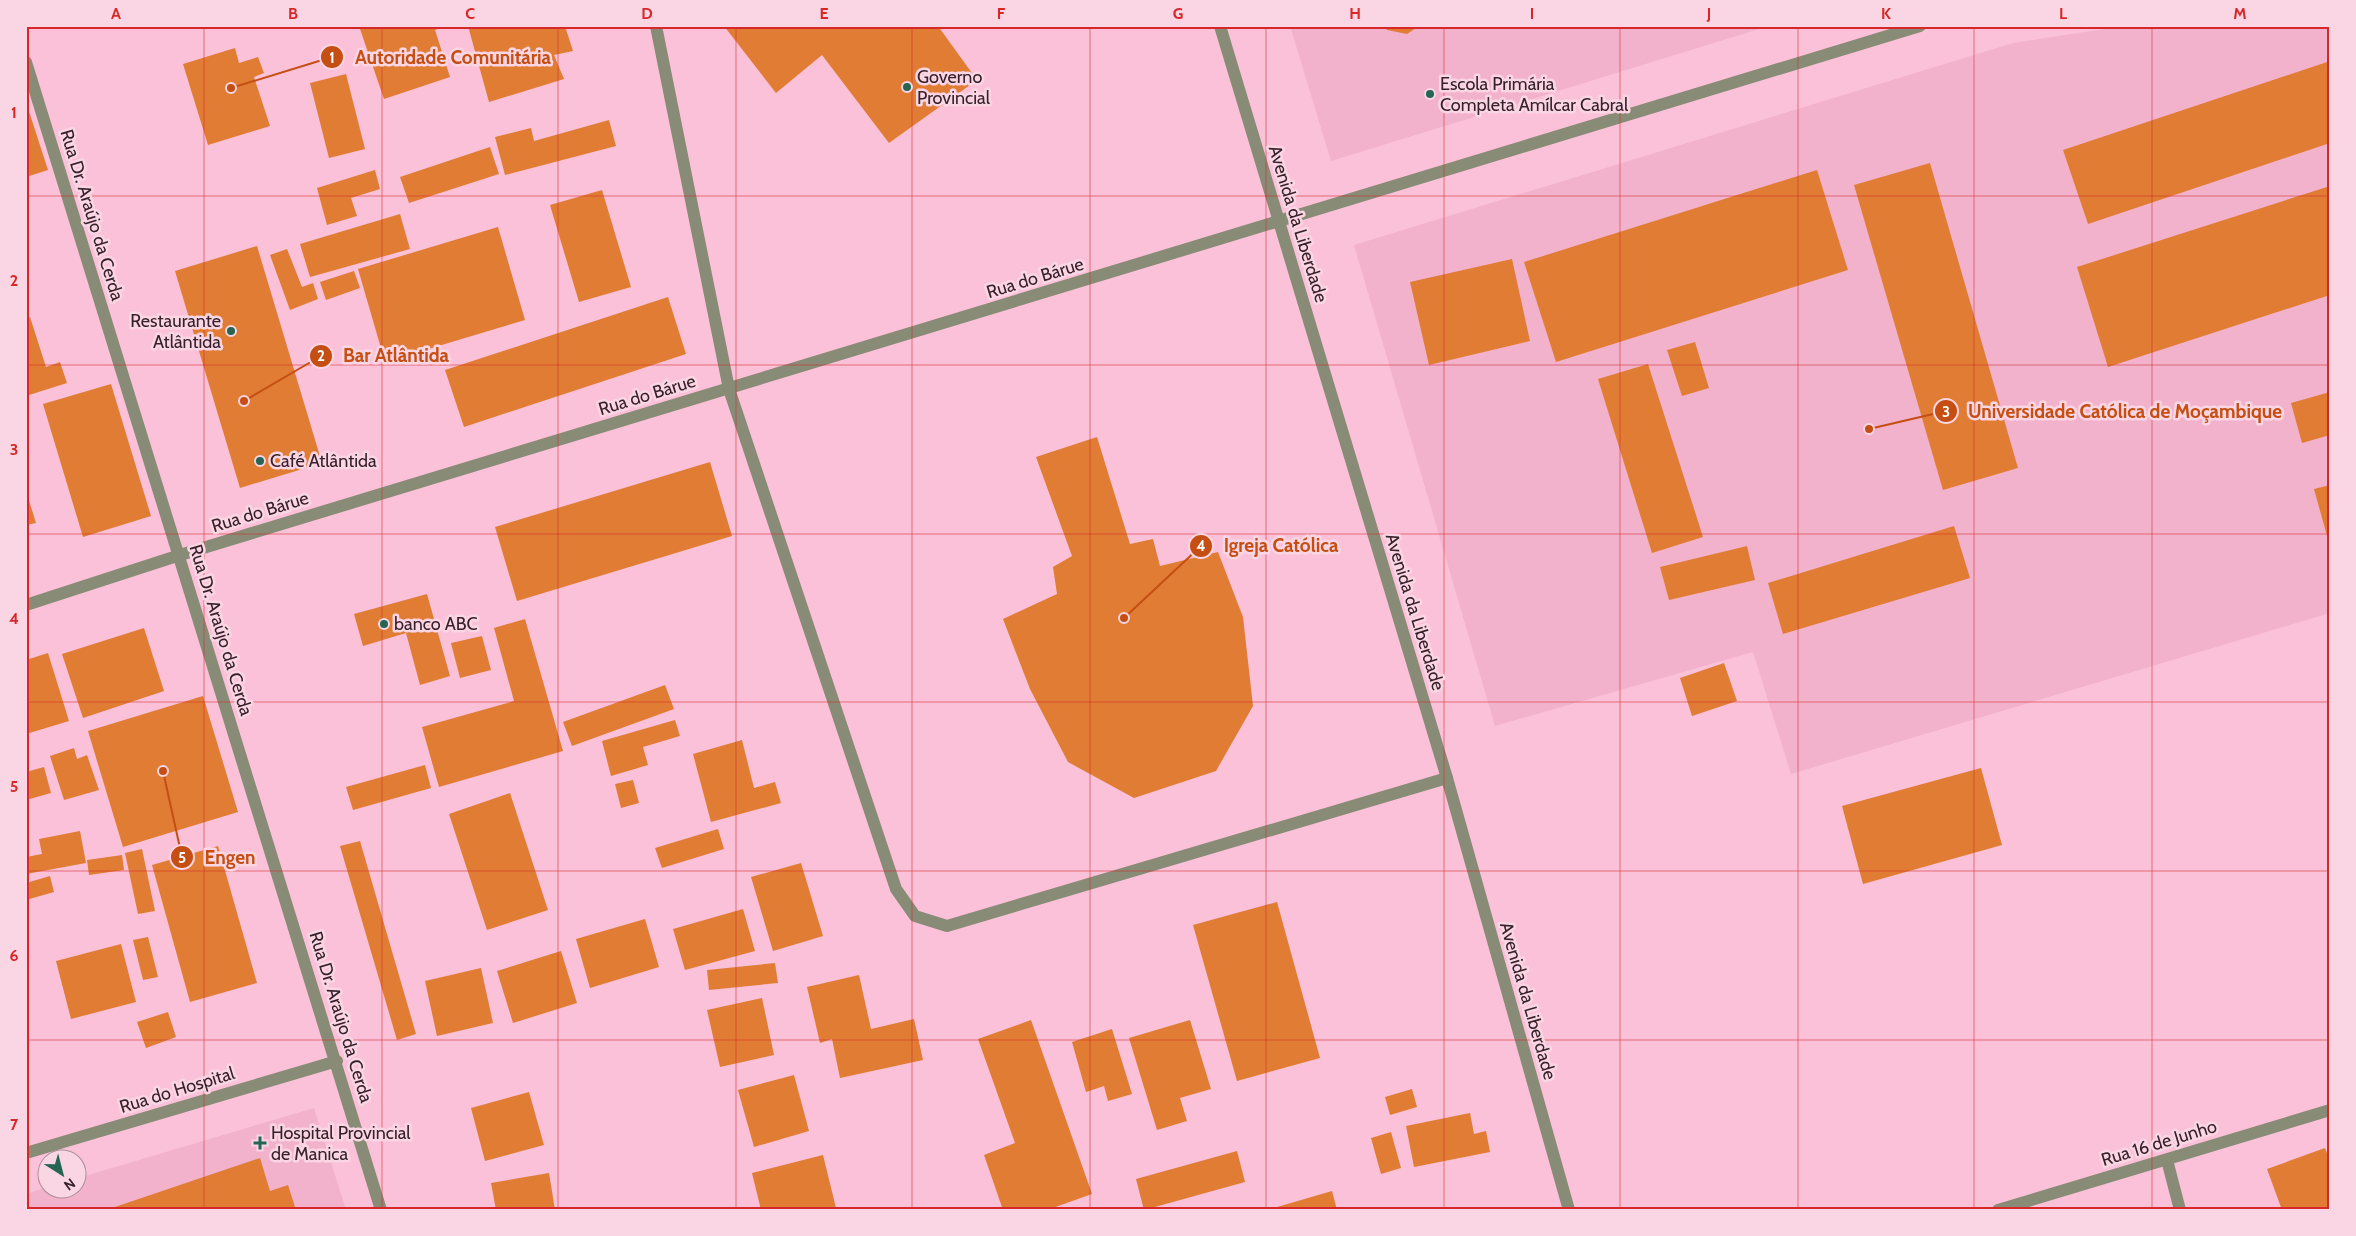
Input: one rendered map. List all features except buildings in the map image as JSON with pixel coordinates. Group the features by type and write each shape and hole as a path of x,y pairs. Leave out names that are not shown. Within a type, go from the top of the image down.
{"street":[{"path":"656,26 729,389 896,889 915,916 947,926 1447,778"},
{"name":"Avenida da Liberdade","path":"1220,26 1447,778 1569,1210"},
{"name":"Rua do Bárue","path":"26,605 180,555 1920,26"},
{"name":"Rua Dr. Araújo da Cerda","path":"26,62 337,1060 381,1210"},
{"name":"Rua do Hospital","path":"26,1153 337,1060"},
{"name":"Rua 16 de Junho","path":"1998,1210 2330,1110"},
{"path":"2167,1160 2180,1210"}],"shaded area":[{"name":"Escola Primária Completa Amílcar Cabral","path":"1290,26 1769,26 1331,161"},
{"path":"2124,26 2330,26 2330,613 1791,774 1753,652 1495,726 1354,245 2013,43"},
{"name":"Hospital Provincial de Manica","path":"314,1108 346,1210 26,1210 26,1194 38,1190 38,1198 88,1198 88,1175"}],"place":[{"name":"Governo Provincial","path":"907,87"},
{"name":"Autoridade Comunitária","path":"231,88"},
{"name":"Escola Primária Completa Amílcar Cabral","path":"1430,94"},
{"name":"Restaurante Atlântida","path":"231,331"},
{"name":"Bar Atlântida","path":"244,401"},
{"name":"Universidade Católica de Moçambique","path":"1869,429"},
{"name":"Café Atlântida","path":"260,461"},
{"name":"Igreja Católica","path":"1124,618"},
{"name":"banco ABC","path":"384,624"},
{"name":"Engen","path":"163,771"},
{"name":"Hospital Provincial de Manica","path":"260,1143"}]}
